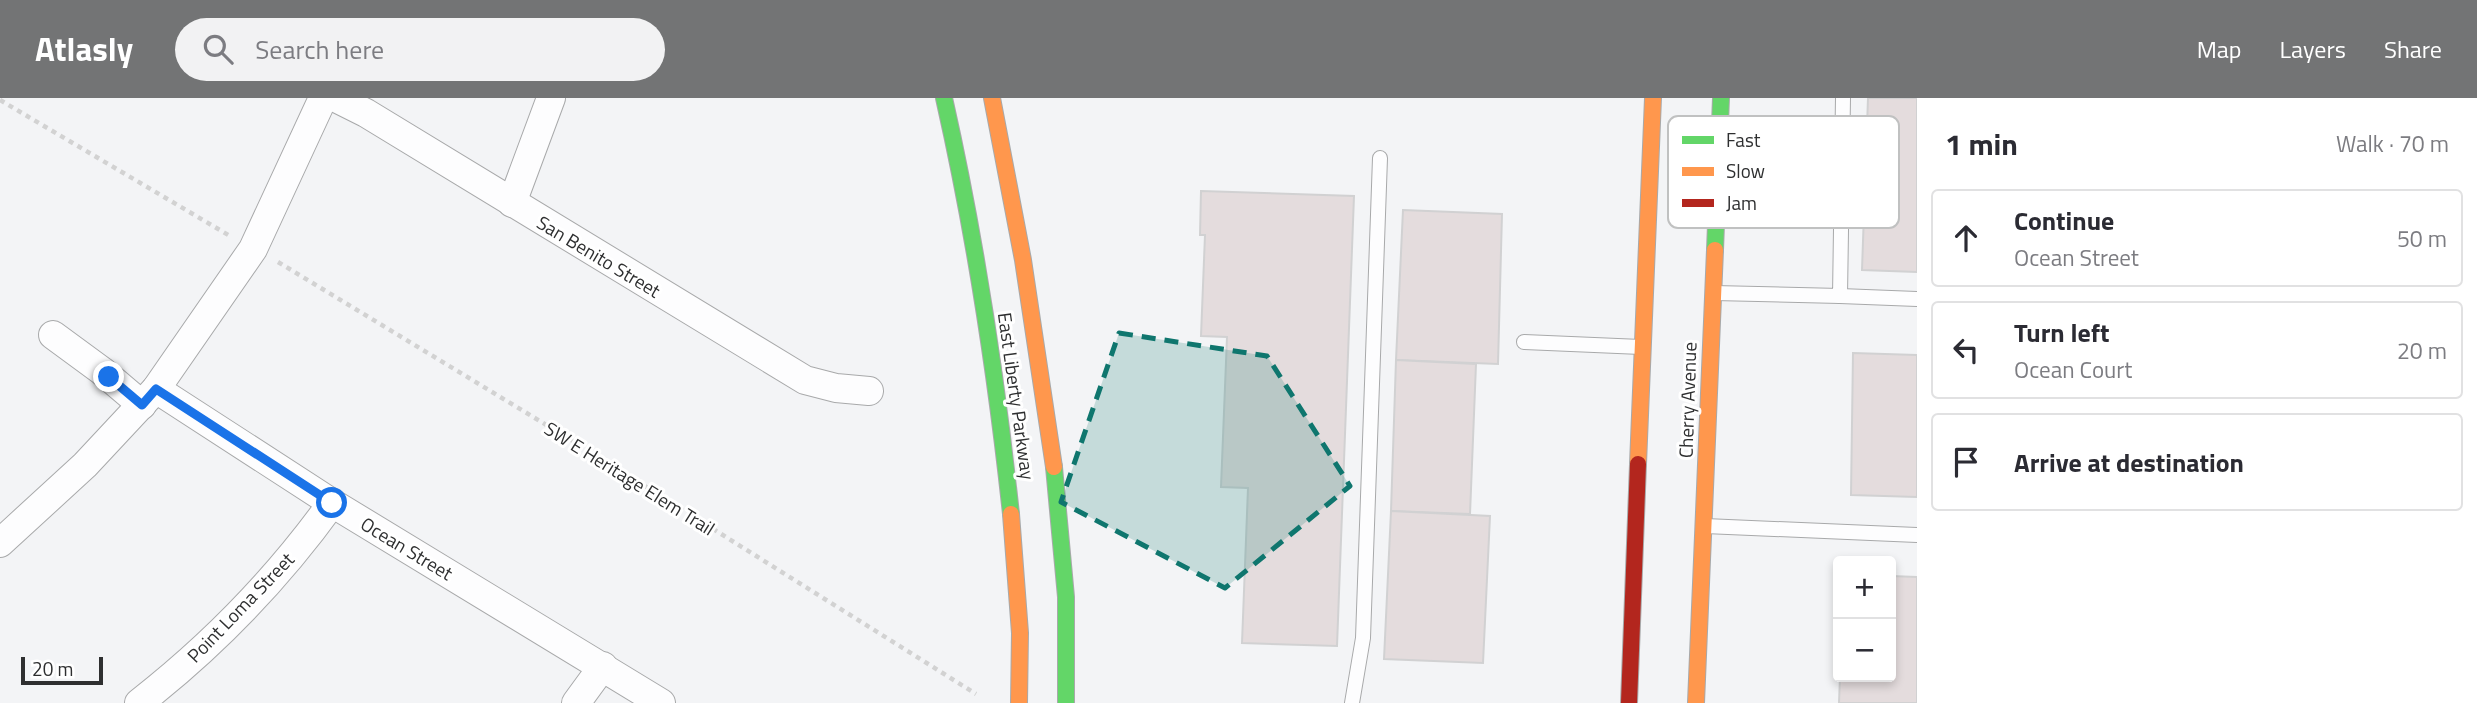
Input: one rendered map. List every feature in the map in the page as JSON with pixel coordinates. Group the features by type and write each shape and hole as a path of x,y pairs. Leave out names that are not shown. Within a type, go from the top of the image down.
{"street":[{"path":"0,543 56,493 149,397 253,249 323,98"},
{"name":"San Benito Street","path":"336,98 366,113 805,380 836,388 869,391"},
{"path":"512,203 551,98"},
{"name":"East Liberty Parkway","path":"944,98 975,249 1011,505 1020,618 1019,703"},
{"name":"East Liberty Parkway","path":"992,98 1032,307 1055,470 1064,550 1066,703"},
{"path":"1629,703 1653,98"},
{"name":"Cherry Avenue","path":"1720,116 1721,98"},
{"name":"Cherry Avenue","path":"1696,703 1716,228"},
{"name":"Ocean Street","path":"53,335 102,371 332,503 661,703"},
{"name":"Point Loma Street","path":"139,703 234,618 268,582 332,503"},
{"path":"576,703 603,666"}],"lane":[{"path":"1843,98 1843,116"},
{"path":"1352,703 1363,638 1380,158"},
{"path":"1840,296 1841,228"},
{"path":"1713,293 1917,299"},
{"path":"1524,341 1643,348"},
{"path":"1703,526 1917,535"}],"path":[{"path":"0,100 217,229"},
{"name":"SW E Heritage Elem Trail","path":"282,264 580,446 976,694"}],"highlighted area":[{"path":"1119,333 1267,356 1350,486 1225,588 1061,502"}],"building":[{"path":"1868,98 1917,98 1917,272 1862,270 1863,228 1899,228 1899,116 1867,116"},
{"path":"1201,191 1354,196 1337,646 1242,643 1248,488 1221,487 1227,337 1201,336 1205,235 1200,235"},
{"path":"1403,210 1502,214 1498,364 1396,360"},
{"path":"1853,353 1917,355 1917,497 1851,495"},
{"path":"1396,360 1476,364 1470,514 1391,511"},
{"path":"1391,511 1490,516 1483,663 1384,659"},
{"path":"1896,576 1917,577 1917,703 1839,703 1840,682 1896,682"}],"traffic: fast":[{"path":"944,98 983,305 1011,514"},
{"path":"1720,116 1721,98"},
{"path":"1715,250 1716,228"},
{"path":"1054,467 1066,597 1066,703"}],"traffic: slow":[{"path":"992,98 1023,260 1054,467"},
{"path":"1638,464 1653,98"},
{"path":"1696,703 1715,250"},
{"path":"1011,514 1020,633 1019,703"}],"traffic: jam":[{"path":"1629,703 1638,464"}],"route":[{"path":"109,377 142,405 156,389 332,503"}]}
